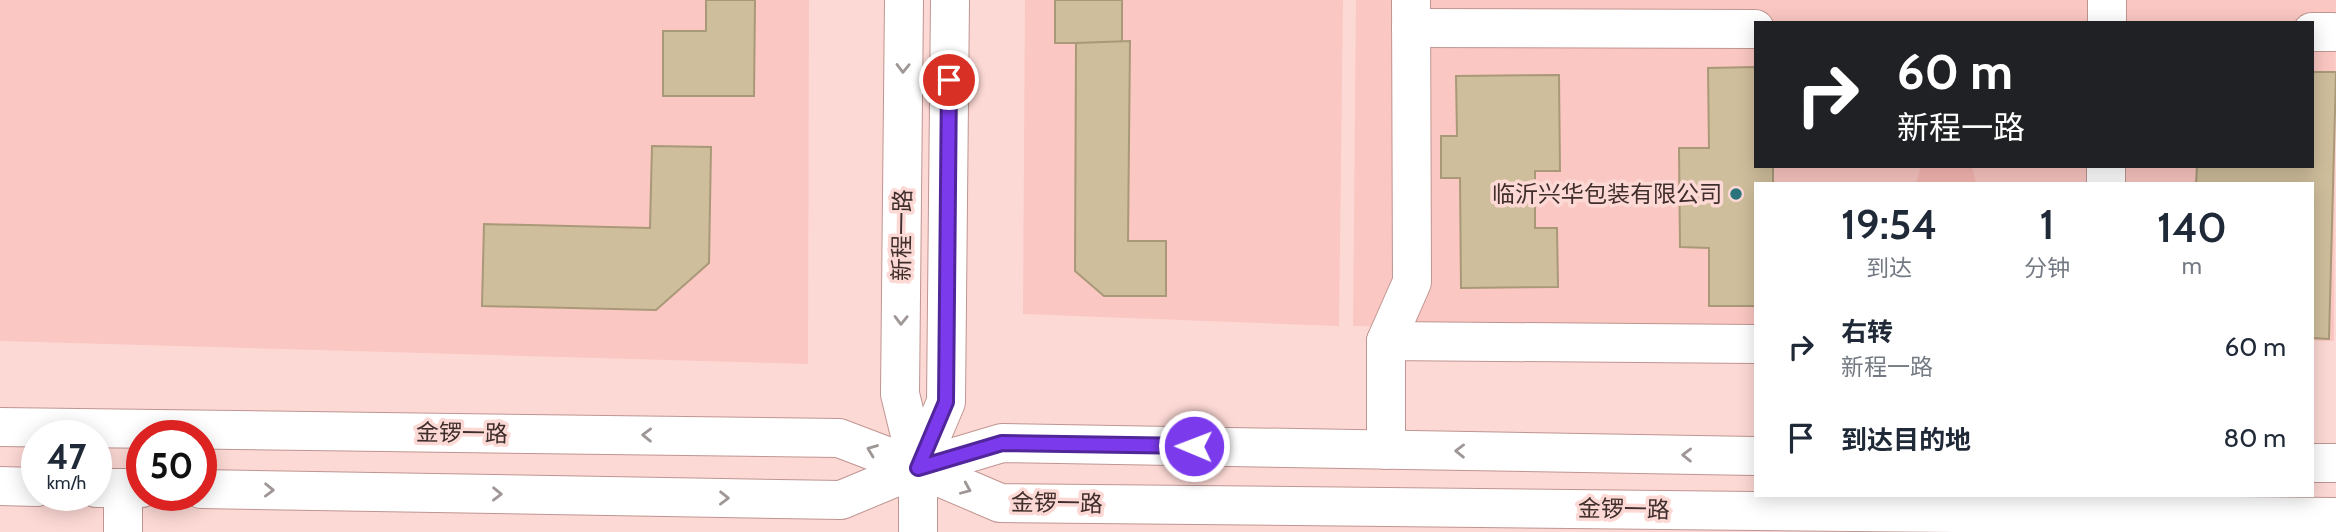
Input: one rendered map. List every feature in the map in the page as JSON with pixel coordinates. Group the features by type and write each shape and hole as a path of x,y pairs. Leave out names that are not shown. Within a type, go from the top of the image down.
{"main road":[{"name":"新程一路","path":"904,0 900,394 918,468 918,532"},
{"name":"新程一路","path":"918,468 946,402 950,0"},
{"path":"2107,0 2107,21"},
{"path":"1385,450 1386,341 1412,282 1411,14 1754,29"},
{"path":"1386,341 1754,344"},
{"name":"金锣一路","path":"0,427 839,438 1000,503 1830,503 2336,517"},
{"path":"217,489 841,500 918,468 1002,443 1754,456"},
{"path":"2314,463 2336,463"},
{"path":"0,486 21,487"},
{"path":"120,488 123,532"}],"shaded area":[{"path":"0,0 809,0 808,364 0,341"},
{"path":"1025,0 1343,0 1339,326 1023,314"},
{"path":"1356,0 2336,0 2334,341 2314,341 2314,182 1754,182 1754,332 1353,326"},
{"path":"1920,168 1972,168 1976,182 1917,182"}],"building":[{"path":"706,0 755,0 754,96 663,96 663,31 706,31"},
{"path":"1055,0 1122,0 1122,43 1055,43"},
{"path":"1130,41 1128,241 1166,241 1166,296 1104,296 1075,271 1076,43"},
{"path":"1754,67 1754,168 1773,168 1773,182 1754,182 1754,306 1709,306 1709,248 1680,247 1679,148 1709,148 1708,68"},
{"path":"2314,72 2336,72 2329,339 2314,338 2314,182 2196,182 2197,168 2314,168"},
{"path":"1559,75 1560,171 1535,171 1535,228 1557,228 1558,287 1461,288 1460,178 1441,178 1441,136 1457,136 1456,76"},
{"path":"652,146 711,147 709,263 656,310 482,306 484,224 650,228"}],"place":[{"name":"临沂兴华包装有限公司","path":"1736,194"}],"route":[{"path":"949,80 946,402 918,468 1002,443 1194,446"}]}
